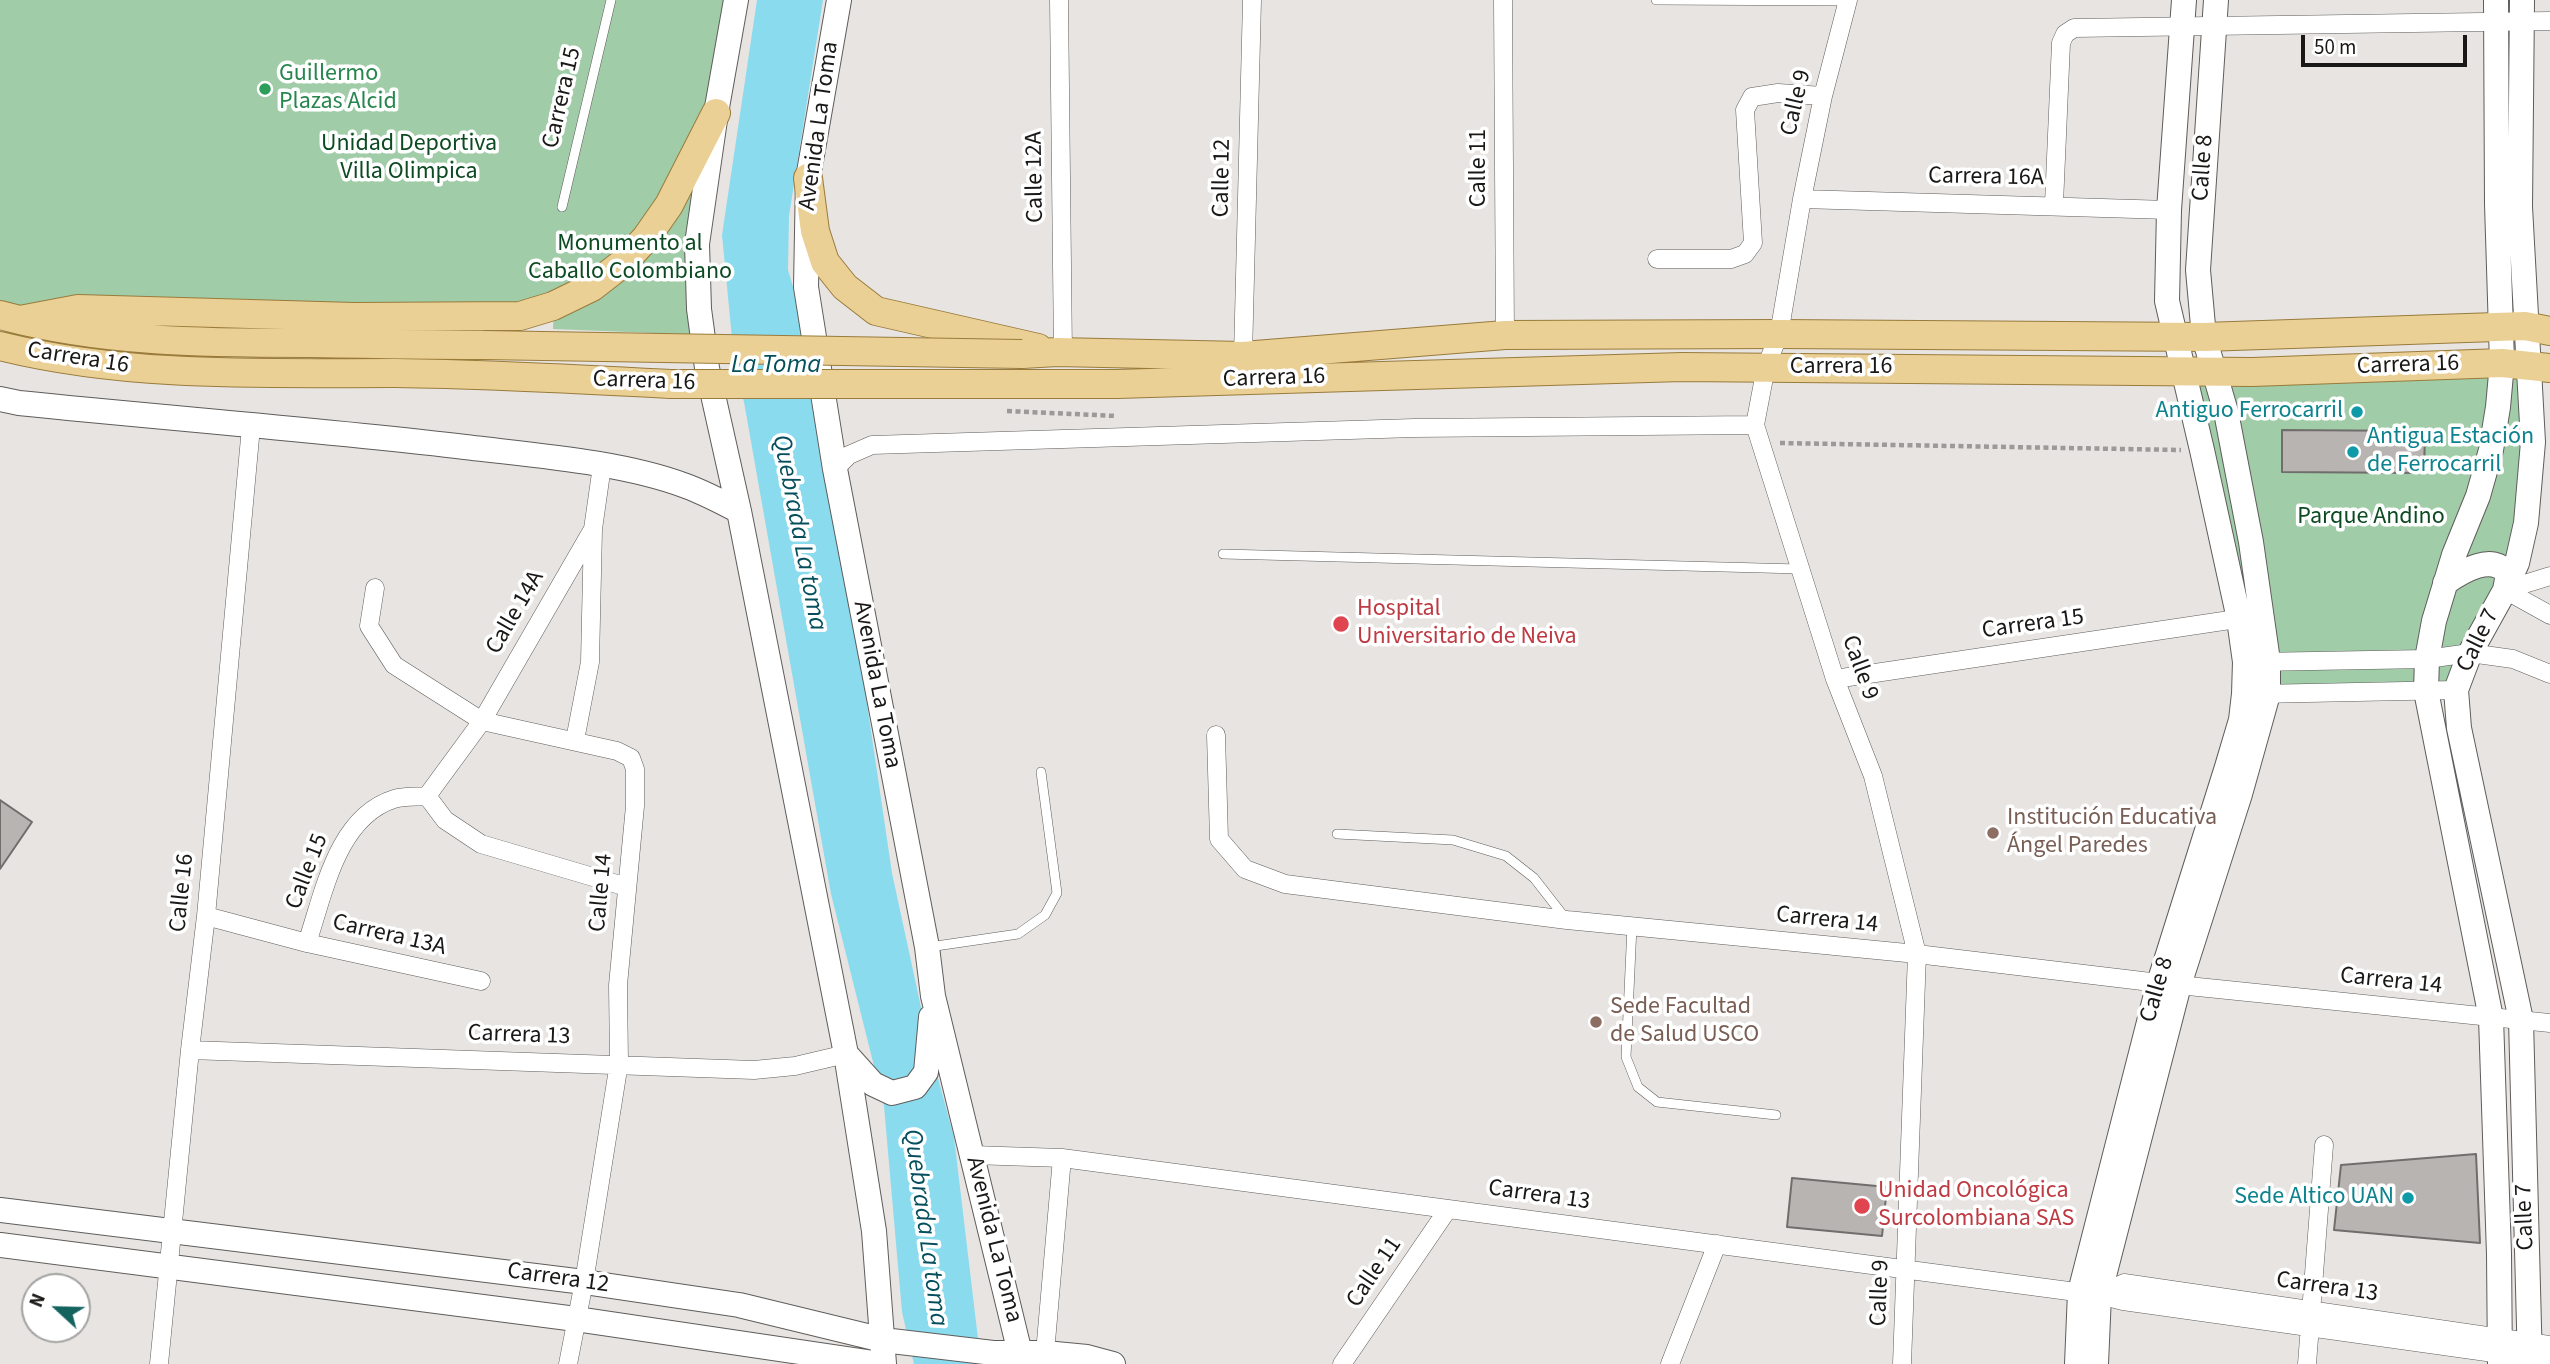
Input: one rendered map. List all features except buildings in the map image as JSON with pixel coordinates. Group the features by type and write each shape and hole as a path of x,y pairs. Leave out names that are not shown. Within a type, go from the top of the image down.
{"main road":[{"path":"736,0 697,244 699,309 707,368 739,511 846,1054 874,1231 886,1352"},
{"name":"Avenida La Toma","path":"839,0 808,178 806,287 835,469 927,947 933,996 972,1156 1028,1357"},
{"name":"Calle 8","path":"2183,0 2169,209 2167,301 2202,450 2250,617"},
{"name":"Calle 8","path":"2216,0 2198,270 2204,337 2226,412 2251,542 2250,617"},
{"name":"Calle 7","path":"2496,11 2525,328"},
{"name":"Calle 7","path":"2522,11 2521,207 2525,328 2527,365 2542,441 2517,562 2505,590 2470,653 2456,690 2459,728 2521,1020 2538,1354"},
{"path":"10,317 78,309 354,317 520,316 554,306 592,287 622,263 646,237 669,205 716,113"},
{"path":"808,178 815,231 825,262 845,287 876,311 1060,353"},
{"name":"Carrera 16","path":"10,317 140,338 213,343 1243,356 1505,335 2204,337 2525,328"},
{"name":"Carrera 16","path":"0,346 87,362 213,373 481,374 670,384 1117,384 1654,368 2215,372 2527,365"},
{"name":"Calle 7","path":"2500,1352 2491,1018 2426,691 2427,659 2445,583 2478,496 2491,450 2527,365"},
{"path":"0,399 251,427 339,432 602,466 685,485 739,511"},
{"path":"2445,583 2471,568 2496,564 2508,574 2505,590"},
{"path":"2250,617 2257,662"},
{"name":"Calle 8","path":"2077,1364 2090,1293 2169,984 2239,794 2256,694 2257,662"},
{"path":"846,1054 873,1084 892,1093 915,1087 926,1072 933,996"},
{"name":"Carrera 12","path":"0,1210 584,1282 738,1305 886,1352"},
{"name":"Carrera 12","path":"0,1245 576,1319 886,1352 1087,1357 1113,1364"},
{"name":"Calle 8","path":"2090,1293 2096,1364"}],"street":[{"name":"Calle 12A","path":"1059,0 1060,353"},
{"name":"Calle 12","path":"1243,356 1252,0"},
{"name":"Calle 11","path":"1503,0 1505,335"},
{"name":"Calle 9","path":"1848,1 1823,96 1779,334 1766,367 1755,425 1835,679 1873,776 1917,954 1902,1364"},
{"path":"2054,204 2060,43 2065,34 2074,28 2182,25 2214,27 2496,11 2522,11 2550,22"},
{"path":"1657,259 1731,259 1745,254 1753,243 1745,110 1752,97 1778,93 1823,96"},
{"name":"Carrera 16A","path":"1802,199 2169,209"},
{"path":"835,469 849,455 872,445 1414,428 1755,425"},
{"name":"Calle 16","path":"159,1364 206,916 251,427"},
{"path":"575,740 590,662 593,529 602,466"},
{"name":"Calle 14A","path":"482,721 593,529"},
{"path":"2505,590 2550,576"},
{"path":"375,588 369,626 394,666 482,721 427,796 445,820 481,844 627,887"},
{"path":"2505,590 2550,615"},
{"name":"Carrera 15","path":"1835,679 2250,617"},
{"path":"2257,662 2427,659 2470,653 2513,659 2550,674"},
{"path":"2256,694 2456,690"},
{"name":"Calle 14","path":"482,721 617,751 631,758 635,769 635,806 618,985 618,1063 584,1282 568,1364"},
{"name":"Carrera 14","path":"1216,735 1219,839 1245,869 1285,884 1567,920 1917,954 2169,984 2550,1023"},
{"name":"Calle 15","path":"307,943 342,841 367,814 394,799 427,796"},
{"name":"Carrera 13A","path":"206,916 307,943 481,981"},
{"name":"Carrera 13","path":"190,1050 618,1063 754,1070 795,1066 846,1054"},
{"path":"2307,1364 2324,1144"},
{"name":"Carrera 13","path":"972,1156 1062,1158 2090,1293 2123,1301 2311,1319 2500,1352 2538,1354"},
{"path":"1028,1357 1062,1158"},
{"name":"Calle 11","path":"1342,1364 1448,1209"},
{"path":"1670,1364 1717,1244"}],"lane":[{"name":"Carrera 15","path":"562,207 611,0"},
{"path":"1656,0 1848,1"},
{"path":"1223,554 1800,569"},
{"path":"927,947 1018,934 1045,915 1057,893 1041,772"},
{"path":"1337,834 1453,840 1506,856 1534,878 1567,920"},
{"path":"1632,926 1626,1057 1638,1087 1657,1102 1776,1115"}],"green space":[{"name":"Unidad Deportiva Villa Olimpica","path":"0,0 734,0 701,232 703,335 553,329 554,307 0,315"},
{"name":"Parque Andino","path":"2528,365 2526,523 2456,690 2244,694 2182,370"}],"water":[{"name":"La Toma","path":"757,0 823,0 789,216 788,270 817,366 892,873 930,1049 954,1137 981,1364 914,1364 902,1312 884,1106 831,894 744,402 735,369 722,235"}],"place":[{"name":"Guillermo Plazas Alcid","path":"265,89"},
{"name":"Antiguo Ferrocarril","path":"2357,412"},
{"name":"Antigua Estación de Ferrocarril","path":"2353,452"},
{"name":"Hospital Universitario de Neiva","path":"1341,624"},
{"name":"Institución Educativa Ángel Paredes","path":"1993,833"},
{"name":"Sede Facultad de Salud USCO","path":"1596,1022"},
{"name":"Sede Altico UAN","path":"2408,1198"},
{"name":"Unidad Oncológica Surcolombiana SAS","path":"1862,1206"}],"park label":[{"name":"Monumento al Caballo Colombiano","path":"630,259"}],"water label":[{"name":"Quebrada La toma","path":"798,533"},
{"name":"Quebrada La toma","path":"924,1228"}]}
